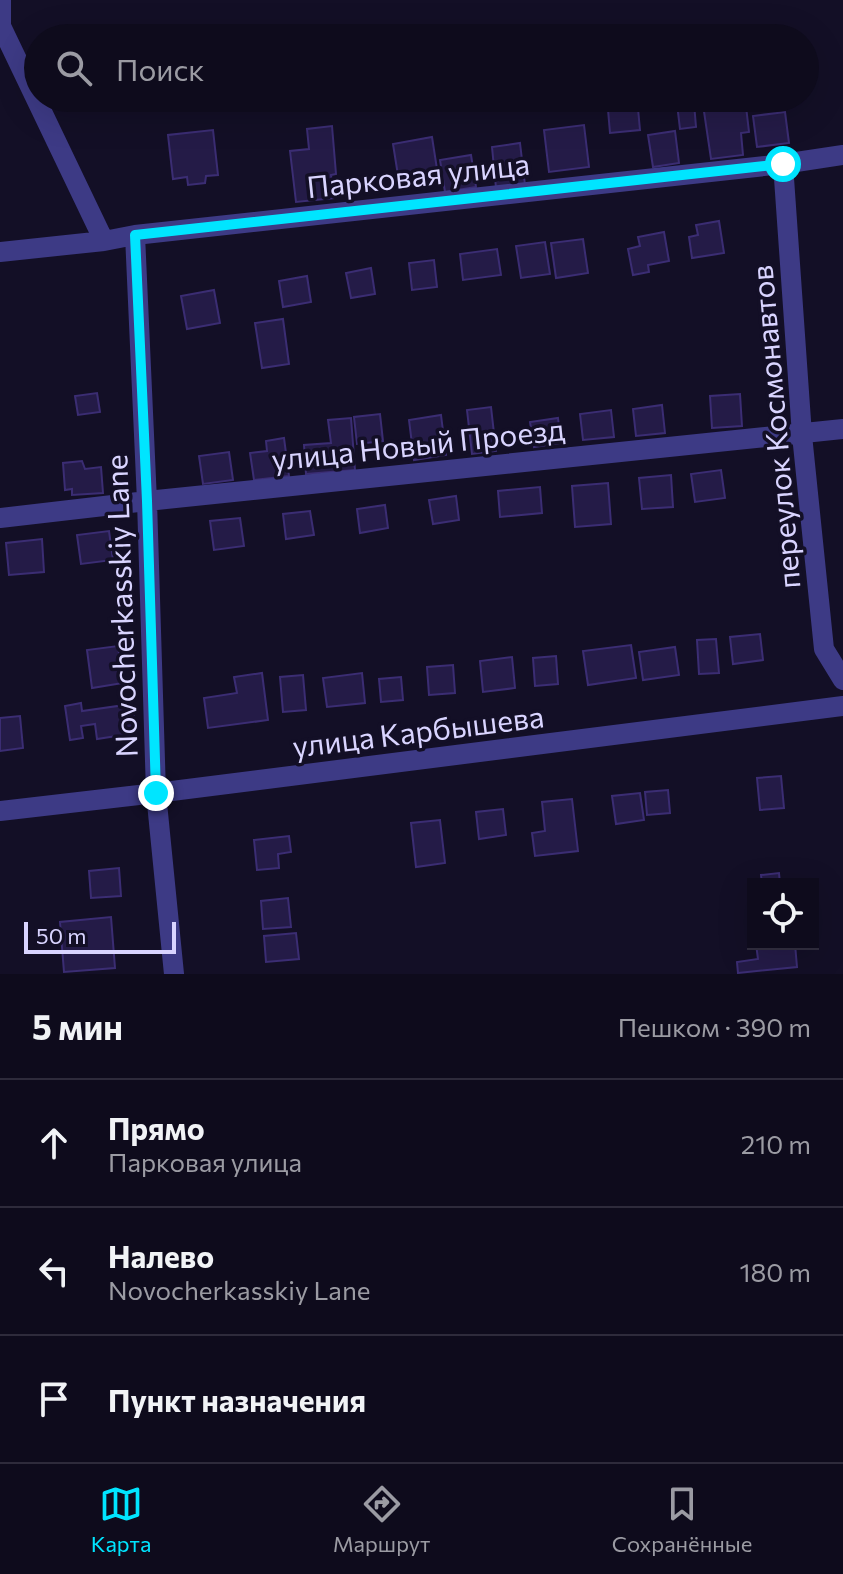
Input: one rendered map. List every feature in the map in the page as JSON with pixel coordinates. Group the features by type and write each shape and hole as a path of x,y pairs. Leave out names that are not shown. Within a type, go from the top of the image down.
{"street":[{"path":"1,0 1,26 24,74"},
{"path":"42,112 104,241"},
{"name":"Парковая улица","path":"0,252 843,155"},
{"name":"переулок Космонавтов","path":"783,164 802,435 824,649 843,680"},
{"name":"Novocherkasskiy Lane","path":"135,235 156,793 174,974"},
{"name":"улица Новый Проезд","path":"0,518 843,429"},
{"name":"улица Карбышева","path":"0,811 843,706"}],"building":[{"path":"608,112 638,112 640,130 610,133"},
{"path":"678,112 695,112 696,127 680,129"},
{"path":"704,112 747,112 749,132 741,133 743,155 711,159"},
{"path":"785,112 789,143 757,147 753,116"},
{"path":"584,125 589,167 549,172 544,130"},
{"path":"332,126 336,174 331,175 334,198 296,202 290,151 309,149 307,129"},
{"path":"213,130 218,175 206,176 205,183 188,185 187,177 173,179 168,135"},
{"path":"675,131 679,163 653,167 648,135"},
{"path":"432,137 439,182 400,188 393,144"},
{"path":"520,143 525,185 496,188 492,147"},
{"path":"471,155 476,187 445,192 440,160"},
{"path":"719,221 724,253 692,258 689,237 698,235 696,225"},
{"path":"664,232 669,261 648,265 649,272 633,275 628,249 640,246 638,237"},
{"path":"583,239 588,273 556,278 551,243"},
{"path":"545,242 550,274 521,278 516,246"},
{"path":"497,249 501,275 463,280 460,254"},
{"path":"434,260 437,287 412,290 409,263"},
{"path":"371,268 375,294 351,298 346,273"},
{"path":"307,276 311,302 283,307 279,281"},
{"path":"214,290 220,323 187,329 181,296"},
{"path":"283,319 289,364 262,368 255,323"},
{"path":"97,393 100,412 78,415 75,396"},
{"path":"740,394 742,426 712,428 710,396"},
{"path":"662,405 665,433 636,436 633,409"},
{"path":"491,407 496,451 472,454 467,410"},
{"path":"611,410 614,437 583,440 580,414"},
{"path":"380,414 383,441 357,444 354,417"},
{"path":"441,415 446,455 414,460 409,420"},
{"path":"351,418 355,470 306,474 304,445 331,443 328,420"},
{"path":"558,418 561,443 534,447 530,422"},
{"path":"284,438 289,476 254,480 250,453 267,451 266,441"},
{"path":"229,452 233,480 203,484 199,456"},
{"path":"82,461 85,469 101,467 103,493 72,495 72,489 65,490 63,463"},
{"path":"721,470 725,498 695,502 691,474"},
{"path":"671,475 673,507 642,509 639,478"},
{"path":"608,483 611,524 575,527 572,486"},
{"path":"540,487 542,513 500,517 498,491"},
{"path":"456,496 459,520 433,524 429,500"},
{"path":"385,505 388,528 360,533 357,509"},
{"path":"310,511 314,535 286,539 283,514"},
{"path":"240,518 244,546 214,550 210,521"},
{"path":"109,531 113,560 81,564 77,535"},
{"path":"42,539 44,572 9,575 6,543"},
{"path":"760,634 763,660 733,664 730,637"},
{"path":"716,639 719,673 699,674 697,640"},
{"path":"631,645 636,678 588,685 583,651"},
{"path":"118,646 123,683 92,688 87,650"},
{"path":"675,647 679,675 643,680 639,652"},
{"path":"556,656 558,684 535,686 533,658"},
{"path":"512,657 515,688 483,692 480,661"},
{"path":"453,665 455,693 429,695 427,667"},
{"path":"262,673 268,720 208,728 204,698 237,693 234,677"},
{"path":"362,673 365,703 327,707 323,678"},
{"path":"303,675 306,710 283,712 280,677"},
{"path":"401,677 403,700 381,702 379,679"},
{"path":"81,703 82,711 132,704 136,733 97,739 95,724 81,726 83,738 70,740 65,706"},
{"path":"20,716 23,748 0,751 0,718"},
{"path":"781,776 784,808 760,810 757,778"},
{"path":"668,790 670,813 647,815 645,792"},
{"path":"640,793 644,820 616,824 612,796"},
{"path":"572,799 578,851 535,856 532,833 545,831 542,802"},
{"path":"503,809 506,835 479,839 476,812"},
{"path":"440,820 445,863 416,867 411,823"},
{"path":"289,836 291,852 278,854 279,868 257,870 254,840"},
{"path":"119,868 121,896 91,898 89,871"},
{"path":"779,873 779,878 761,878 761,875"},
{"path":"288,898 291,927 263,929 261,901"},
{"path":"111,917 115,968 64,972 60,922"},
{"path":"296,933 299,959 266,962 264,936"},
{"path":"757,950 796,950 797,967 738,973 737,962 758,959"}],"route":[{"path":"156,793 135,235 783,164"}]}
